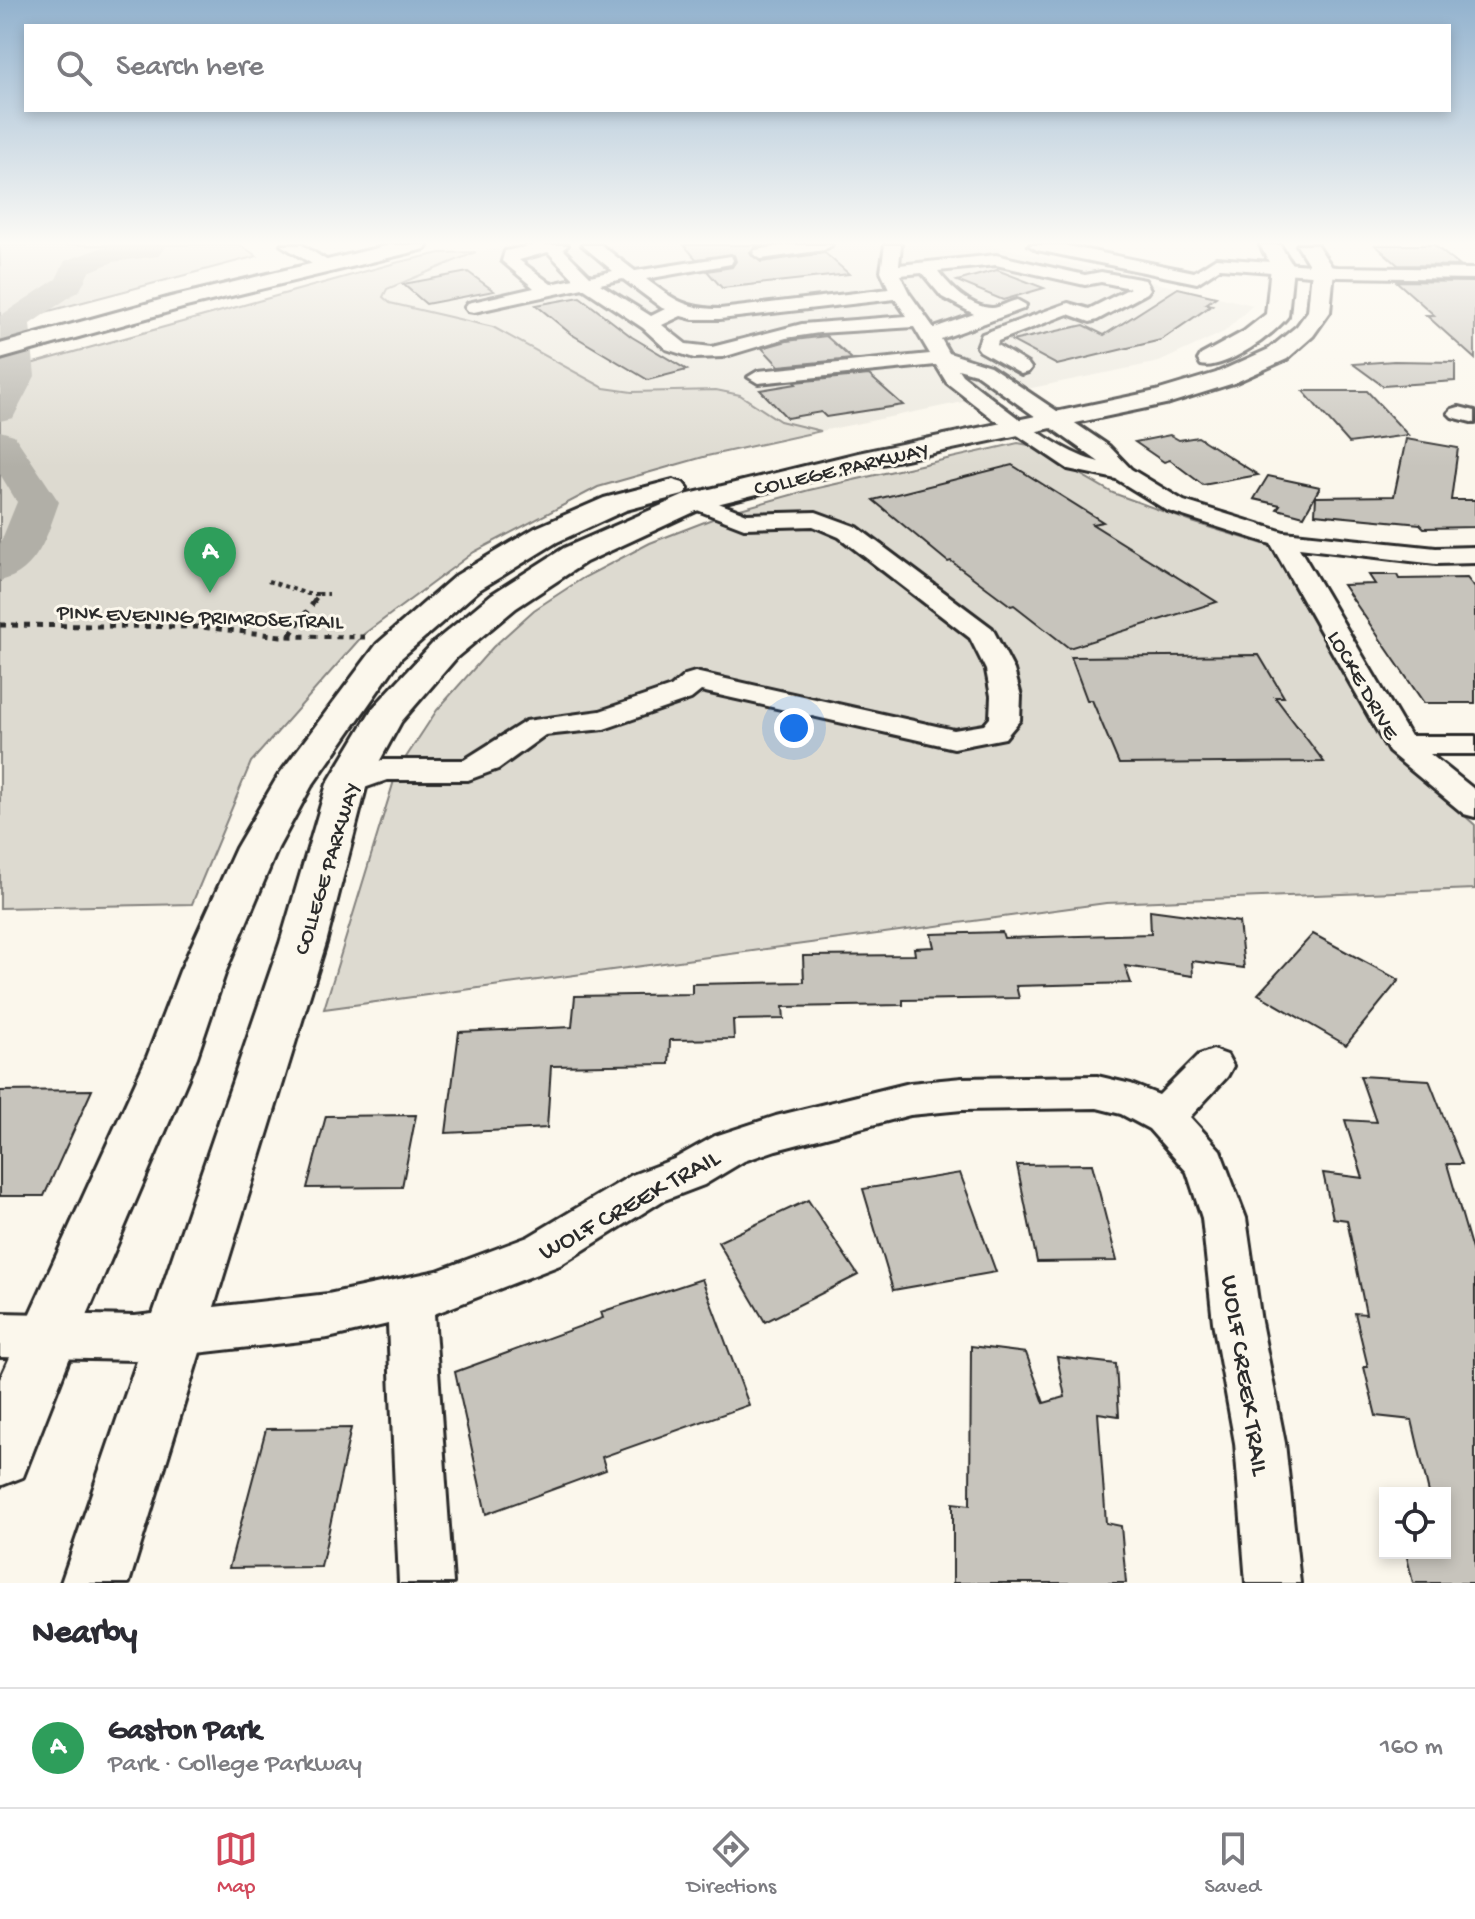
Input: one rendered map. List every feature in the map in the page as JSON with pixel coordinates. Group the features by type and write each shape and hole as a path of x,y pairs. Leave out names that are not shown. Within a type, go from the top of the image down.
{"main road":[{"path":"0,338 82,319"},
{"path":"0,352 105,319"},
{"name":"COLLEGE PARKWAY","path":"0,1454 49,1334 172,1057 203,971 257,848 292,785 397,644 467,583 546,535 615,504 684,495 858,461 1028,417 1174,394 1225,378 1278,354 1305,331 1314,319"},
{"name":"COLLEGE PARKWAY","path":"95,1583 303,943 347,784 385,717 445,650 504,601 575,555 684,495"},
{"path":"292,785 347,784"}],"street":[{"path":"642,319 675,348 700,353 717,352 830,324 925,328 966,319"},
{"path":"650,324 659,319"},
{"path":"918,319 954,379 1101,451 1123,474 1176,506 1281,539 1436,556 1475,555"},
{"path":"1026,319 1035,321"},
{"path":"1021,368 987,347 989,338 1040,319"},
{"path":"758,377 944,358 983,370 1076,464 1123,474"},
{"path":"347,784 383,770 468,770 487,762 537,727 604,720 681,693 695,681 954,739 994,732 1005,720 1006,696 1000,670 982,634 848,532 816,519 744,521 684,495"},
{"name":"LOCKE DRIVE","path":"1281,539 1400,745 1475,807"},
{"path":"1400,745 1475,745"},
{"path":"1164,1117 1213,1066"},
{"name":"WOLF CREEK TRAIL","path":"0,1335 135,1338 328,1316 410,1298 437,1292 544,1251 647,1188 689,1172 730,1148 910,1099 962,1094 1097,1092 1131,1100 1164,1117 1205,1163 1224,1218 1237,1322 1260,1443 1273,1583"},
{"path":"410,1298 426,1583"}],"path":[{"path":"268,581 308,594 329,594"},
{"path":"290,636 319,594"},
{"name":"PINK EVENING PRIMROSE TRAIL","path":"0,625 202,627 235,633 367,637 397,644"}],"shaded area":[{"path":"0,319 19,319 0,324"},
{"path":"194,319 458,319 493,327 604,388 632,392 716,390 740,395 780,421 821,431 707,456 598,487 474,552 364,634 251,762 192,904 0,908 0,395 27,365"},
{"path":"458,319 1238,319 1224,332 1159,362 821,431 780,421 740,395 717,390 632,392 604,388 493,327"},
{"path":"1018,443 1029,445 1113,493 1270,546 1381,741 1475,825 1475,889 1106,903 324,1009 397,771 437,710 493,647 534,610 583,578 650,543 733,511 809,490"}],"building":[{"path":"553,319 608,319 687,370 648,380 571,334"},
{"path":"1129,319 1192,319 1161,340 1057,365 1012,341 1084,325 1104,335"},
{"path":"1430,319 1475,319 1475,359"},
{"path":"826,336 852,359 779,366 762,348 787,341"},
{"path":"1455,362 1455,381 1383,386 1353,364"},
{"path":"869,375 903,405 826,417 821,412 787,418 760,390 796,384 794,382"},
{"path":"1303,391 1367,391 1408,435 1349,443"},
{"path":"1170,435 1179,440 1198,437 1258,475 1203,485 1170,460 1164,462 1135,442"},
{"path":"1406,439 1458,448 1451,500 1475,500 1475,527 1424,528 1420,524 1315,514 1316,497 1394,496"},
{"path":"1012,465 1103,522 1092,524 1217,602 1069,648 1014,605 1011,606 951,561 948,562 873,500"},
{"path":"1268,476 1320,487 1304,516 1277,509 1280,505 1254,499"},
{"path":"1369,575 1397,575 1399,579 1467,578 1475,588 1475,703 1424,703 1343,585 1375,584"},
{"path":"1259,655 1284,697 1275,697 1324,762 1119,764 1092,700 1087,700 1071,657"},
{"path":"1150,910 1239,922 1244,968 1192,961 1193,976 1125,966 1131,983 1016,986 1019,998 903,1000 903,1005 783,1007 784,1019 733,1020 734,1039 670,1040 669,1064 551,1066 547,1128 446,1133 459,1032 572,1027 575,996 692,994 692,984 804,982 803,956 915,955 914,948 934,947 931,934 1002,932 1004,938 1151,934"},
{"path":"1313,934 1399,980 1346,1045 1258,994"},
{"path":"1360,1076 1429,1080 1462,1164 1447,1164 1475,1260 1475,1583 1413,1583 1407,1559 1451,1559 1451,1487 1428,1487 1412,1420 1376,1416 1364,1367 1368,1367 1355,1313 1366,1314 1347,1220 1333,1218 1323,1173 1363,1178 1345,1120 1376,1122"},
{"path":"92,1090 44,1196 0,1196 0,1091"},
{"path":"416,1115 402,1187 307,1188 326,1116"},
{"path":"1092,1164 1117,1261 1037,1262 1017,1165"},
{"path":"960,1173 996,1272 893,1290 863,1189"},
{"path":"808,1200 858,1275 765,1322 718,1242"},
{"path":"702,1279 749,1405 602,1457 606,1470 486,1514 455,1372 603,1318 601,1312"},
{"path":"971,1346 1026,1353 1044,1403 1065,1397 1057,1357 1116,1364 1119,1416 1098,1413 1106,1523 1121,1526 1126,1583 953,1583 953,1503 970,1505"},
{"path":"351,1428 321,1567 229,1568 266,1429"}],"waterway":[{"path":"0,410 17,376 13,321 16,319"},
{"path":"0,443 38,502 20,549 0,568"}],"place":[{"name":"Gaston Park","path":"210,593"}]}
